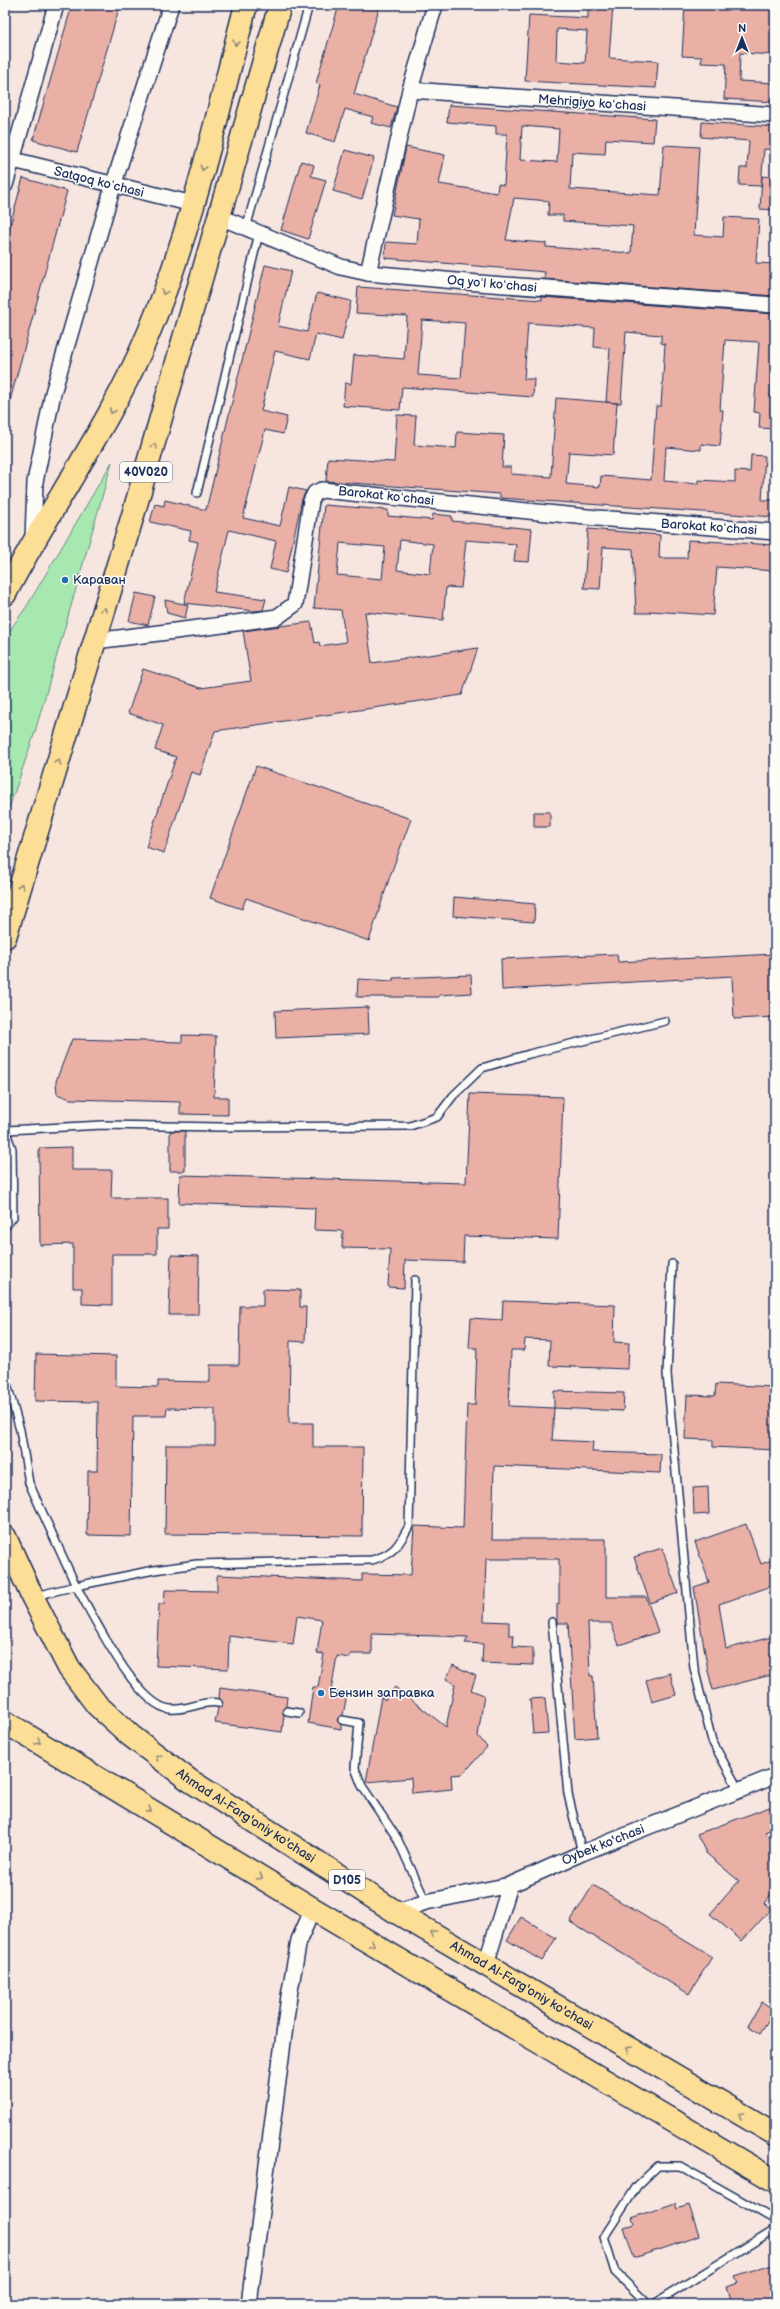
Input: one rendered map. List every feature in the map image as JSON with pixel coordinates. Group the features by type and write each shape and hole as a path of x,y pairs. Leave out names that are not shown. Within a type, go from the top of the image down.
{"main road":[{"path":"5,594 34,539 111,413 149,332 173,269 193,204 246,5"},
{"name":"40V020","path":"5,937 95,641 220,217 280,5"},
{"name":"Ahmad Al-Farg'oniy ko'chasi","path":"5,1537 32,1596 69,1668 97,1705 130,1736 189,1780 396,1912 775,2134"},
{"path":"5,1722 313,1909 775,2181"}],"street":[{"path":"5,185 8,159 56,5"},
{"path":"34,539 35,482 52,392 113,186 171,5"},
{"path":"368,273 410,90 434,5"},
{"name":"Mehrigiyo koʻchasi","path":"410,90 775,115"},
{"name":"Satqoq koʻchasi","path":"8,159 113,186 193,204"},
{"name":"Oq yoʻl koʻchasi","path":"220,217 341,267 368,273 478,283 775,305"},
{"name":"Barokat koʻchasi","path":"95,641 215,626 277,616 295,604 311,501 315,493 322,490 589,518 775,532"},
{"name":"Oybek ko'chasi","path":"396,1912 426,1902 510,1885 582,1853 740,1792 775,1776"},
{"path":"486,1964 510,1885"},
{"path":"249,2304 289,1996 299,1940 313,1909"}],"lane":[{"path":"197,494 253,231 308,5"},
{"path":"5,1228 13,1217 12,1149 6,1130 103,1125 220,1127 410,1126 437,1117 454,1096 482,1068 529,1054 666,1022"},
{"path":"672,1264 667,1374 694,1668 712,1741 740,1792"},
{"path":"32,1596 154,1570 197,1564 372,1560 388,1556 400,1544 409,1526 415,1280"},
{"path":"5,1376 20,1430 30,1483 76,1586 128,1676 153,1702 169,1709 218,1703"},
{"path":"552,1622 568,1794 582,1853"},
{"path":"287,1711 299,1713"},
{"path":"342,1720 359,1723 355,1768 369,1798 397,1838 426,1902"},
{"path":"648,2304 614,2272 604,2237 637,2186 658,2166 680,2166 775,2220"},
{"path":"654,2304 775,2229"}],"green space":[{"path":"112,462 35,732 5,820 5,637 27,606"}],"building":[{"path":"72,5 120,5 77,152 33,140"},
{"path":"339,5 380,5 354,94 397,107 391,128 371,123 373,117 345,109 335,142 306,133 320,85 316,83"},
{"path":"588,5 613,5 609,58 658,61 656,88 525,81 529,15 588,18","holes":["557,29 587,31 585,63 556,61"]},
{"path":"685,5 775,5 775,55 740,53 739,81 775,83 775,102 724,99 726,64 701,63 702,57 682,56"},
{"path":"449,105 655,119 653,142 606,139 605,154 572,152 570,189 660,195 664,145 699,147 694,235 723,237 724,217 759,219 756,263 775,264 775,296 544,279 545,272 385,258 386,242 417,244 419,219 392,215 406,147 445,155 439,184 497,193 498,184 504,185 507,134 496,134 496,126 447,122","holes":["522,126 559,129 557,162 520,160","514,198 549,201 548,215 563,215 563,221 633,226 631,253 546,247 546,243 506,240"]},
{"path":"702,122 775,127 775,150 764,149 761,186 739,185 740,168 747,168 749,141 701,137"},
{"path":"345,150 374,158 362,199 333,191"},
{"path":"301,161 314,165 311,176 326,180 308,239 281,230"},
{"path":"762,176 775,177 775,210 760,209"},
{"path":"23,178 67,191 9,404 5,403 5,244"},
{"path":"265,265 291,271 278,326 307,332 317,293 351,301 342,340 316,334 310,359 275,351 261,411 287,417 283,434 265,430 243,518 280,526 289,487 306,491 302,499 286,573 270,569 276,541 229,530 214,592 266,599 263,610 254,611 184,603 198,542 189,540 191,531 150,522 155,504 164,506 165,500 206,510"},
{"path":"358,287 542,300 542,297 775,314 770,414 775,414 775,429 759,428 760,413 754,412 759,342 725,340 720,410 723,410 720,446 701,444 701,450 666,447 664,481 698,484 698,480 735,482 735,471 750,472 751,455 765,456 762,500 775,500 775,517 500,498 500,494 326,481 328,458 394,462 397,415 416,416 414,445 456,448 457,432 504,435 502,467 511,467 511,474 551,477 556,398 617,403 606,402 610,349 594,347 595,328 528,323 524,379 534,379 533,397 402,387 400,410 343,406 345,383 351,384 354,355 404,359 407,316 356,313","holes":["422,320 465,323 461,378 418,375","626,332 661,335 661,343 665,344 661,406 656,406 651,480 601,476 600,487 566,484 569,452 613,455 617,403 621,403"]},
{"path":"324,505 388,510 388,516 432,520 433,514 452,516 452,521 532,529 529,562 514,561 516,544 466,540 461,588 446,587 443,620 365,612 372,663 478,648 462,695 215,731 200,775 191,772 164,853 146,847 176,757 155,750 163,725 128,713 143,669 201,688 251,681 243,631 311,622 315,643 319,642 320,646 346,642 341,610 314,608","holes":["400,540 433,544 430,574 397,570","340,543 385,547 382,579 337,575"]},
{"path":"588,529 660,535 659,558 687,558 688,540 775,545 775,571 717,567 713,615 650,611 650,613 636,613 633,549 603,547 600,589 584,588"},
{"path":"136,593 155,597 148,625 129,621"},
{"path":"165,600 188,605 185,618 167,613"},
{"path":"256,766 411,819 390,876 369,941 246,898 242,909 210,898"},
{"path":"534,812 550,812 550,827 534,827"},
{"path":"454,897 535,904 534,922 453,916"},
{"path":"617,954 618,962 775,954 775,1017 734,1019 732,976 502,990 501,959"},
{"path":"471,975 472,993 439,995 439,997 357,997 358,979 393,981 393,978"},
{"path":"368,1007 369,1034 276,1038 275,1011"},
{"path":"182,1035 216,1036 214,1097 228,1097 228,1115 180,1114 180,1102 70,1099 57,1094 56,1081 72,1039 182,1042"},
{"path":"470,1094 563,1097 558,1239 464,1236 463,1262 405,1260 404,1288 388,1287 390,1249 342,1248 343,1231 314,1230 315,1208 179,1203 180,1175 466,1183"},
{"path":"170,1131 185,1131 185,1171 170,1171"},
{"path":"72,1147 72,1170 112,1170 111,1198 168,1198 168,1229 157,1229 157,1254 112,1254 112,1305 82,1304 82,1288 73,1288 73,1244 40,1245 39,1148"},
{"path":"171,1255 199,1256 198,1315 169,1315"},
{"path":"263,1289 300,1290 300,1307 306,1307 305,1342 290,1341 289,1423 313,1423 313,1447 363,1447 362,1536 165,1534 166,1445 215,1445 215,1409 167,1408 166,1416 133,1416 131,1536 87,1535 88,1471 97,1471 98,1402 35,1401 36,1354 116,1356 116,1386 158,1387 158,1381 210,1382 210,1365 239,1365 240,1306 263,1306"},
{"path":"503,1301 615,1305 614,1342 629,1343 628,1369 549,1366 550,1340 525,1339 524,1350 511,1350 509,1406 554,1408 552,1440 593,1442 592,1452 661,1454 660,1473 494,1466 492,1539 606,1539 606,1597 646,1597 658,1632 619,1645 611,1623 588,1623 590,1676 593,1676 597,1737 575,1739 568,1623 557,1623 557,1604 559,1604 559,1559 486,1559 484,1621 509,1622 509,1635 514,1635 513,1647 533,1648 533,1665 482,1663 483,1644 465,1643 468,1637 372,1634 372,1654 350,1654 350,1658 337,1656 331,1691 347,1694 343,1715 337,1720 341,1725 341,1729 308,1723 313,1687 318,1687 324,1654 317,1653 322,1620 297,1616 293,1644 229,1636 228,1669 156,1666 159,1604 164,1604 165,1590 217,1591 217,1575 362,1581 362,1574 411,1575 414,1526 463,1528 467,1405 475,1405 477,1348 469,1348 471,1318 502,1320"},
{"path":"716,1384 775,1387 775,1450 713,1447 713,1440 685,1439 687,1395 715,1396"},
{"path":"554,1391 624,1393 623,1411 554,1408"},
{"path":"708,1487 709,1514 694,1515 693,1488"},
{"path":"746,1524 761,1564 775,1559 775,1585 719,1604 726,1649 775,1636 775,1654 771,1655 775,1674 713,1690 708,1671 694,1587 709,1582 695,1542"},
{"path":"662,1548 678,1593 650,1603 634,1557"},
{"path":"453,1665 476,1676 471,1690 484,1695 478,1736 487,1747 463,1774 451,1775 452,1789 412,1793 411,1778 366,1782 381,1697 385,1700 395,1687 446,1727 455,1684 446,1679"},
{"path":"670,1673 676,1695 652,1702 646,1680"},
{"path":"220,1688 287,1697 286,1706 282,1711 284,1715 282,1732 215,1723 218,1708 223,1704 219,1698"},
{"path":"545,1698 548,1733 533,1734 530,1699"},
{"path":"775,1805 775,1828 765,1832 775,1843 775,1890 764,1903 771,1909 742,1941 710,1914 739,1881 706,1853 697,1834"},
{"path":"593,1885 712,1957 689,1994 570,1922"},
{"path":"521,1917 556,1938 542,1961 507,1940"},
{"path":"762,2002 775,2010 760,2033 748,2026"},
{"path":"675,2203 677,2209 689,2205 699,2236 634,2258 624,2227 634,2224 632,2218"},
{"path":"775,2264 775,2300 763,2304 732,2304 727,2287 738,2283 735,2277"}],"place":[{"name":"Караван","path":"65,580"},
{"name":"Бензин заправка","path":"321,1693"}]}
